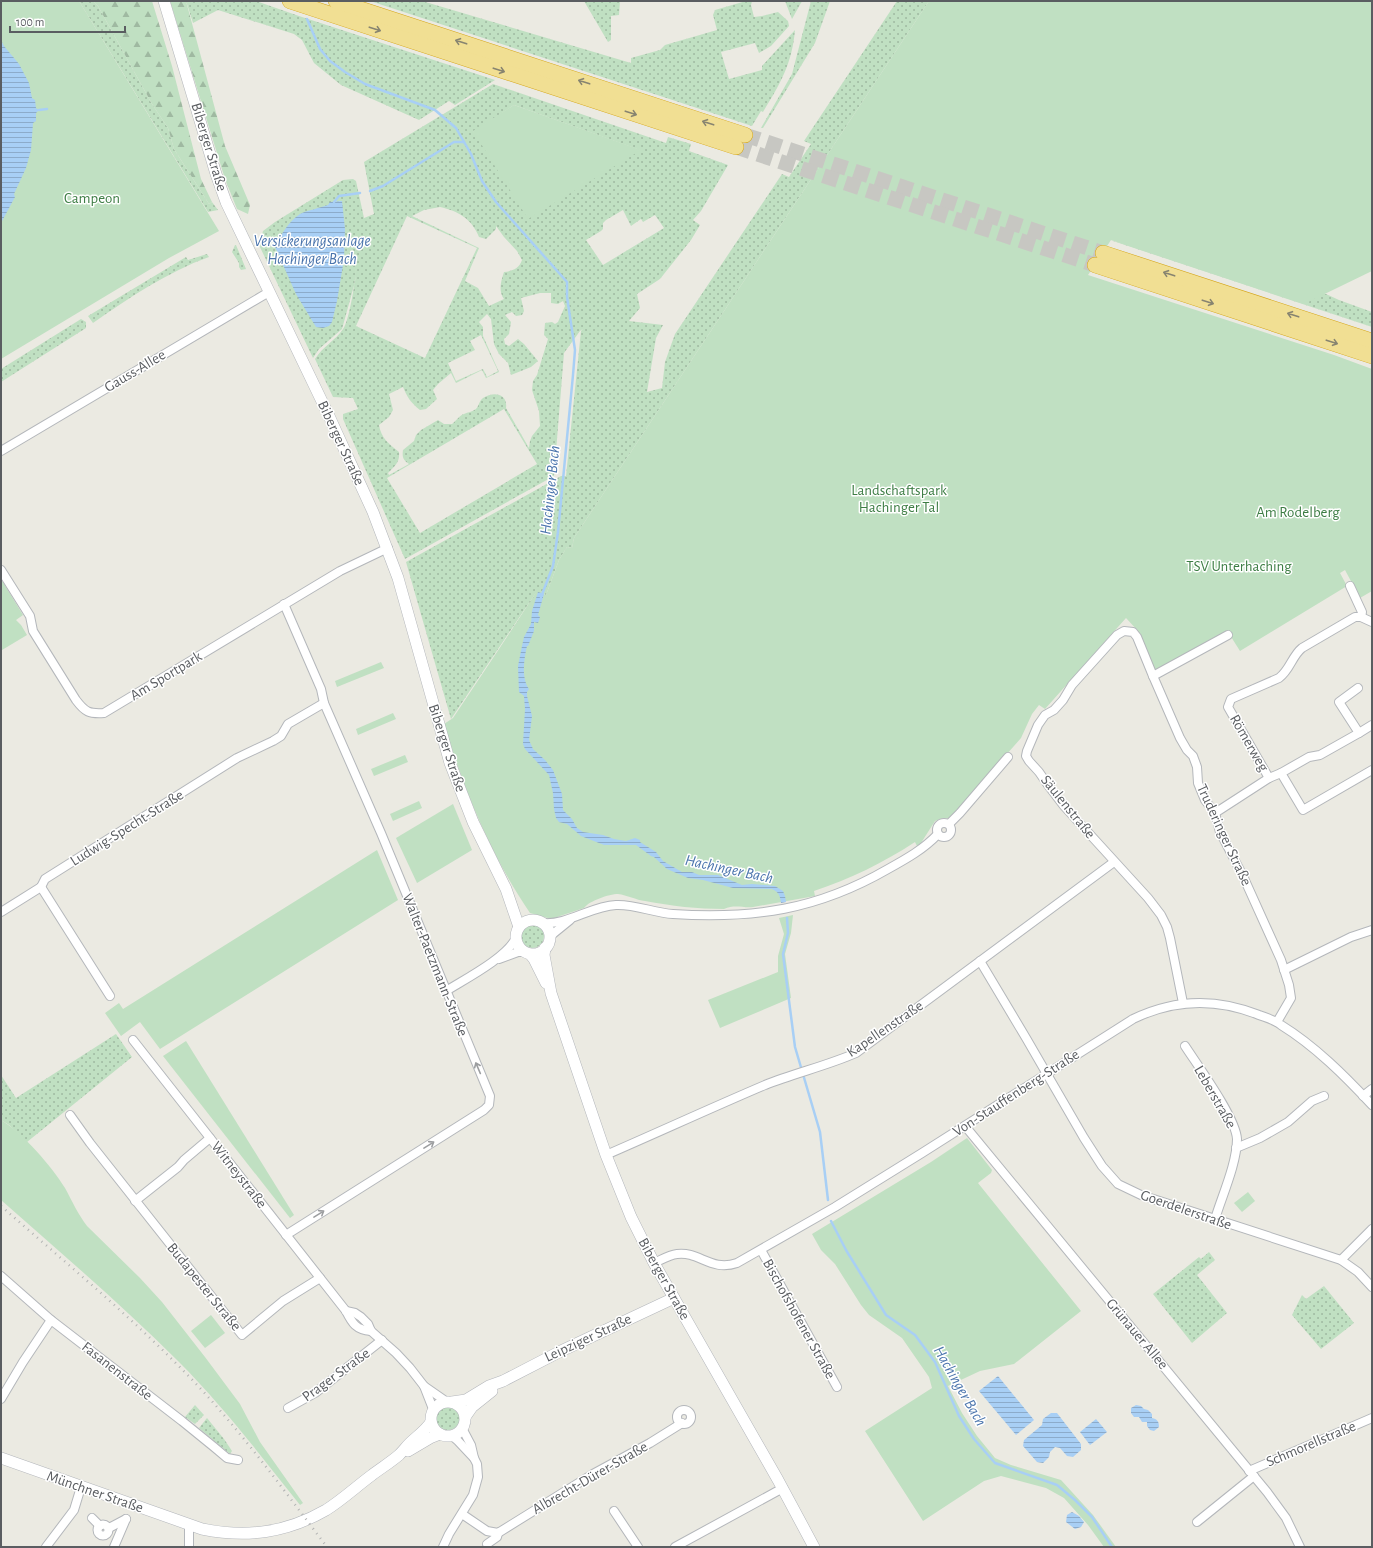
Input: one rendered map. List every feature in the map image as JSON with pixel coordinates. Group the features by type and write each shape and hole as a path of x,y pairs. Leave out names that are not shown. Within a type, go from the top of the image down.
{"highway":[{"path":"290,1 736,147"},
{"path":"336,1 745,135"},
{"path":"1372,341 1099,259 1372,356"}],"main road":[{"name":"Biberger Straße","path":"164,1 216,174 235,222 329,416 388,548 398,578 450,763 474,822 506,889 519,927"},
{"name":"Biberger Straße","path":"506,889 522,910 532,920"},
{"path":"532,920 543,923 547,927 550,937 545,948 535,954 527,953 520,949 516,938 519,927 522,923 532,920"},
{"name":"Biberger Straße","path":"545,948 544,955 551,993"},
{"name":"Biberger Straße","path":"527,953 534,959 551,993 606,1155 631,1217 654,1263 783,1488 814,1547"},
{"name":"Leipziger Straße","path":"449,1402 466,1400 489,1386 503,1381 561,1350 674,1298"},
{"name":"Leipziger Straße","path":"465,1417 472,1407 503,1381"},
{"path":"449,1402 461,1407 465,1417 464,1425 456,1434 445,1434 436,1431 431,1422 434,1409 442,1403 449,1402"},
{"name":"Münchner Straße","path":"1,1458 189,1525 221,1532 241,1534 271,1531 288,1527 326,1509 398,1456 424,1431 431,1422"},
{"name":"Münchner Straße","path":"398,1456 414,1449 430,1438 445,1434"}],"street":[{"name":"Gauss-Allee","path":"1,450 269,292"},
{"name":"Am Sportpark","path":"1,570 30,616 33,632 76,700 82,708 94,714 104,713 340,571 388,548"},
{"path":"1350,586 1362,612 1361,617 1372,622"},
{"name":"Walter-Paetzmann-Straße","path":"284,604 321,689 324,703 381,833 490,1096 489,1105 467,1121 286,1235"},
{"name":"Römerweg","path":"1269,778 1228,707 1231,699 1279,678 1286,673 1298,651 1302,648 1355,617 1361,617"},
{"name":"Säulenstraße","path":"1129,631 1124,631 1117,635 1072,685 1063,700 1054,710 1045,715 1038,724 1026,756 1028,761 1039,772 1064,806 1148,898 1161,915 1167,927 1178,970 1183,1003"},
{"name":"Truderinger Straße","path":"1129,631 1133,632 1137,637 1183,743 1194,756 1197,768 1198,783 1205,800 1215,813 1220,832 1243,876 1284,970 1289,985 1291,998 1277,1022"},
{"path":"1153,676 1228,636"},
{"path":"1358,688 1339,702 1359,733"},
{"name":"Ludwig-Specht-Straße","path":"1,912 41,887 45,879 237,758 281,736 288,724 324,703"},
{"path":"1215,813 1269,778 1309,757 1320,755 1372,726"},
{"path":"543,923 549,924 605,906 616,905 671,914 718,915 791,908 818,901 855,887 899,863 929,843 938,834 936,831 938,824 946,822 949,824 1008,756"},
{"path":"1281,773 1303,810 1372,770"},
{"name":"Kapellenstraße","path":"606,1155 758,1088 856,1053 1114,862"},
{"path":"41,887 110,996"},
{"path":"550,937 575,916"},
{"path":"1284,970 1351,937 1372,930"},
{"path":"446,991 494,960 513,944 516,938"},
{"path":"494,960 518,952 527,953"},
{"name":"Goerdelerstraße","path":"980,961 1084,1138 1103,1167 1118,1184 1141,1195 1342,1260 1358,1272 1372,1286"},
{"name":"Von-Stauffenberg-Straße","path":"654,1263 672,1255 681,1254 692,1255 710,1264 728,1266 737,1263 835,1207 1133,1019 1159,1008 1183,1003 1205,1003 1245,1010 1277,1022 1308,1044 1372,1105"},
{"name":"Witneystraße","path":"133,1040 346,1311 362,1316 371,1331 410,1368 424,1386 434,1409"},
{"name":"Leberstraße","path":"1185,1046 1228,1114 1236,1131 1236,1148 1234,1159 1215,1219"},
{"path":"1363,1096 1372,1089"},
{"path":"1236,1148 1260,1138 1288,1122 1312,1101 1324,1096"},
{"name":"Budapester Straße","path":"70,1115 90,1144 242,1335 283,1301 320,1278"},
{"name":"Grünauer Allee","path":"965,1126 1252,1473 1286,1518 1300,1547"},
{"path":"135,1201 178,1167 210,1138"},
{"path":"1342,1260 1372,1229"},
{"name":"Bischofshofener Straße","path":"761,1250 837,1387"},
{"name":"Fasanenstraße","path":"1,1276 51,1320 182,1421 227,1458 238,1460"},
{"path":"1,1399 51,1320"},
{"name":"Prager Straße","path":"288,1408 316,1393 382,1340"},
{"name":"Witneystraße","path":"424,1386 449,1402"},
{"name":"Schmorellstraße","path":"1197,1522 1252,1473 1372,1418"},
{"name":"Albrecht-Dürer-Straße","path":"487,1531 487,1544 498,1534 593,1474 682,1423"},
{"path":"443,1547 449,1534 474,1495 476,1485 478,1471 477,1464 471,1445 462,1428"},
{"path":"445,1434 458,1440 474,1458"},
{"path":"46,1547 74,1510 81,1487"},
{"path":"675,1547 783,1488"},
{"path":"614,1511 638,1547"},
{"name":"Albrecht-Dürer-Straße","path":"462,1514 487,1531 498,1534"},
{"path":"92,1518 100,1526 103,1524 107,1531 110,1547"},
{"name":"Münchner Straße","path":"107,1531 126,1519 114,1547"},
{"path":"189,1525 189,1547"}],"green space":[{"name":"Campeon","path":"1,1 79,1 219,231 169,258 1,359"},
{"path":"79,1 93,1 98,6 152,104 168,128 174,149 209,204 212,202 218,210 208,212"},
{"path":"93,1 152,1 172,66 201,179 212,202 209,204 174,149 168,128 152,104 98,6"},
{"path":"170,1 186,1 225,146 250,205 248,214 237,209 225,179"},
{"path":"186,1 256,1 495,80 455,105 449,101 419,120 341,85 314,63 302,40 294,34 218,10 193,23"},
{"path":"370,1 422,1 631,63 631,58 660,50 665,45 717,30 713,15 715,10 746,1 752,1 751,5 754,17 778,12 788,21 789,26 771,46 759,53 755,43 721,52 729,79 762,70 762,66 795,30 791,53 784,73 763,112 761,111 752,126"},
{"path":"584,1 620,1 619,15 611,16 611,40 608,42"},
{"path":"785,1 802,1 792,19"},
{"path":"811,1 830,1 815,43 763,128 761,128 792,74"},
{"path":"897,1 929,1 574,538 572,548 567,547 559,560 546,595 538,593 500,648 537,591 451,719 406,562 561,476 566,476 581,331 583,329 580,331 564,353 554,476 405,559 343,419 343,414 358,409 353,398 333,397 315,359 343,329 350,309 354,285 342,329 319,349 313,358 259,245 263,231 343,180 353,179 356,181 364,218 374,214 364,162 493,84 666,143 668,137 691,144 689,151 728,165 701,211 693,220 700,225 691,240 660,279 637,294 640,308 629,321 663,325 656,338 647,392 662,388 665,362 675,334 782,174 789,177 811,144 804,141","holes":["514,105 640,150 473,132","440,207 453,211 464,217 472,225 479,237 486,239 496,229 496,226 517,251 522,260 519,266 515,269 504,272 501,282 501,293 504,299 489,306 478,288 465,281 479,248 412,216 424,210","623,210 631,226 641,219 643,222 655,215 664,228 603,265 586,240 601,231 603,229 603,223","407,216 477,248 425,358 356,326","540,293 551,293 551,303 558,304 563,301 565,306 558,322 555,324 552,322 545,323 544,335 548,339 537,375 533,381 532,390 539,411 540,426 532,436 529,448 506,408 505,399 502,396 491,394 482,399 476,409 462,415 452,424 444,424 438,420 421,430 416,435 414,441 403,450 403,458 409,464 389,475 388,473 399,459 399,452 384,437 379,425 389,417 393,410 389,394 403,387 414,405 420,410 426,409 437,399 433,390 451,373 456,383 482,370 486,378 499,372 483,336 483,327 479,322 487,314 491,319 494,344 499,354 508,363 511,375 531,367 538,361 518,339 509,346 505,344 504,339 509,334 511,322 505,315 512,312 516,316 522,315 524,311 521,298","481,335 498,371 487,377 483,369 456,381 448,363 475,350 470,341","504,409 537,464 420,533 387,478"]},
{"name":"Landschaftspark Hachinger Tal","path":"929,1 1372,1 1372,271 1304,304 1111,240 1088,275 1334,355 1372,369 1372,591 1360,598 1345,570 1340,573 1347,586 1240,651 1228,632 1155,670 1138,631 1126,618 1045,709 1039,705 1032,714 1021,738 950,818 943,818 935,821 921,843 917,846 915,842 866,870 814,891 815,896 753,907 735,906 724,909 694,908 665,904 618,894 600,898 584,908 551,919 530,913 503,869 480,822 460,773 444,724 453,718 537,592 546,595 559,560 567,547 572,548 574,538"},
{"path":"514,105 641,150 528,219 473,131"},
{"path":"1110,240 1313,292 1326,294 1372,312 1372,327"},
{"path":"235,245 246,269 241,270 239,263 232,252"},
{"path":"207,254 209,257 163,278 134,295 93,323 88,316 186,257 188,260"},
{"path":"81,319 86,322 86,328 1,382 1,369"},
{"path":"1,579 23,615 16,620 27,635 2,650"},
{"path":"381,662 384,668 337,687 335,681"},
{"path":"393,713 396,719 358,735 356,729"},
{"path":"405,755 408,762 374,776 371,769"},
{"path":"419,801 422,808 393,821 390,814"},
{"path":"453,804 472,850 417,883 396,838"},
{"path":"377,850 398,900 160,1049 140,1022 121,1036 105,1013 119,1003 123,1009"},
{"path":"793,915 791,933 785,954 791,998 720,1028 708,1000 778,972 778,956 784,934 779,918"},
{"path":"532,924 541,927 544,936 541,945 532,948 523,945 520,936 523,927"},
{"path":"116,1034 132,1057 27,1142 9,1125 1,1120 1,1075 16,1098"},
{"path":"186,1041 294,1215 290,1218 163,1056"},
{"path":"1,1120 18,1133 45,1161 65,1188 87,1226 162,1302 240,1404 260,1442 303,1503 300,1505 226,1413 195,1378 113,1299 1,1200"},
{"path":"967,1138 992,1170 991,1173 978,1183 1081,1311 1014,1364 980,1371 948,1386 962,1413 977,1436 995,1458 1011,1465 1061,1480 1093,1515 1116,1547 1104,1547 1088,1525 1064,1498 1046,1488 1001,1476 984,1481 923,1521 865,1431 932,1388 929,1377 902,1338 869,1315 835,1264 821,1250 812,1234 931,1162"},
{"path":"1248,1192 1255,1201 1242,1212 1234,1203"},
{"path":"1209,1252 1215,1260 1197,1275 1227,1313 1192,1343 1153,1294 1199,1257 1201,1259"},
{"path":"1324,1286 1354,1323 1321,1349 1292,1315 1302,1295 1306,1299"},
{"path":"211,1315 225,1333 205,1348 191,1331"},
{"path":"195,1405 204,1415 195,1424 185,1417"},
{"path":"448,1406 456,1410 460,1418 456,1426 448,1430 440,1426 436,1418 440,1410"},
{"path":"207,1418 232,1451 230,1454 199,1428"}],"water":[{"path":"1,40 19,64 29,83 36,108 39,110 36,113 36,121 33,123 31,150 26,168 14,194 15,197 1,223"},
{"name":"Versickerungsanlage Hachinger Bach","path":"342,201 345,229 344,259 337,301 332,322 329,326 323,328 316,327 296,294 275,247 285,229 300,214 328,205 330,202"},
{"path":"538,592 544,594 538,615 540,617 538,623 534,622 534,631 527,646 524,662 526,685 529,689 527,696 532,716 529,740 533,749 553,770 562,794 563,810 572,819 577,828 583,832 603,835 614,839 626,841 635,838 640,840 640,842 656,852 663,861 682,872 692,872 699,875 718,875 742,885 752,884 775,886 783,891 786,902 781,903 779,894 772,889 733,888 703,880 688,878 667,869 654,857 636,845 604,845 581,836 567,824 559,822 556,818 554,809 553,793 549,775 525,749 523,744 525,709 524,696 519,692 518,666 524,637 531,624 532,611"},
{"path":"998,1376 1034,1420 1016,1435 979,1391"},
{"path":"1136,1405 1148,1410 1152,1414 1152,1418 1159,1423 1159,1427 1154,1431 1150,1430 1147,1426 1147,1422 1142,1422 1139,1417 1134,1417 1131,1413 1131,1408"},
{"path":"1051,1413 1057,1413 1081,1444 1081,1450 1073,1457 1067,1456 1060,1448 1055,1447 1043,1463 1037,1462 1023,1446 1024,1440 1042,1425 1043,1419"},
{"path":"1096,1419 1107,1432 1090,1445 1080,1432"},
{"path":"1072,1512 1079,1516 1084,1522 1081,1527 1075,1529 1066,1522 1067,1515"}],"waterway":[{"name":"Hachinger Bach","path":"307,19 320,49 330,61 345,72 365,84 435,110 456,128 471,154 482,181 496,202 567,282 567,297 575,350 573,375 558,532 553,566 541,597"},
{"path":"39,110 47,109"},
{"path":"370,191 383,186 454,142 464,142"},
{"path":"334,202 339,196 360,193"},
{"name":"Hachinger Bach","path":"787,918 788,933 783,954 795,1047 820,1132 828,1200"},
{"name":"Hachinger Bach","path":"831,1221 846,1250 886,1315 915,1335 935,1362 959,1416 974,1439 995,1463 1057,1485 1092,1517 1112,1547"}],"tunnel":[{"path":"745,135 1103,253"},
{"path":"736,147 1095,265"}],"railway":[{"path":"1,1206 128,1317 200,1388 250,1446 327,1547"}],"park label":[{"name":"Am Rodelberg","path":"1298,512"},
{"name":"TSV Unterhaching","path":"1239,566"}]}
